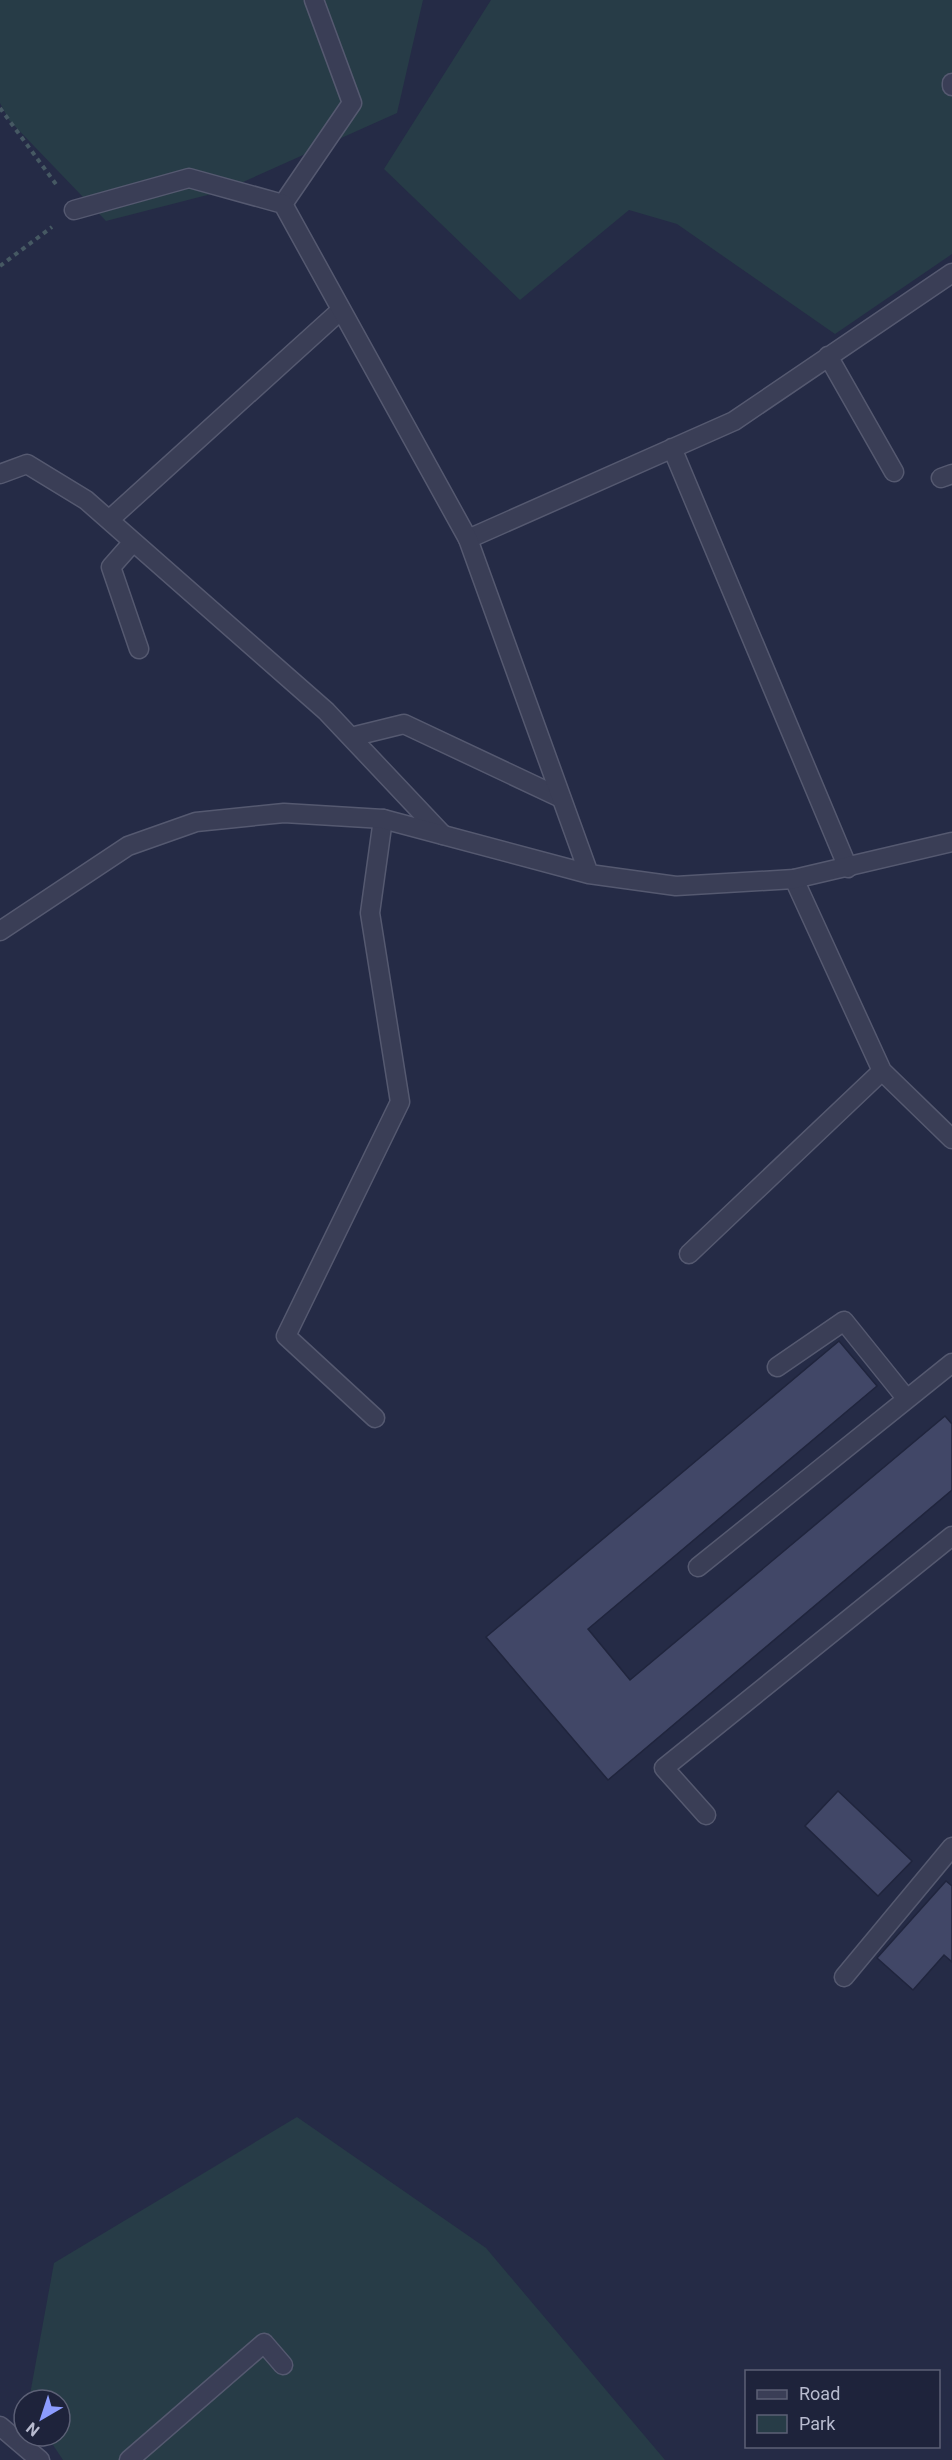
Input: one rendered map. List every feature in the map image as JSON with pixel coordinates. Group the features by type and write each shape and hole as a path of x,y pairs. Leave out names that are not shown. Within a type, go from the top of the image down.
{"street":[{"path":"283,204 352,103 314,0"},
{"path":"74,210 189,178 283,204 468,538 589,874"},
{"path":"468,538 734,421 952,273"},
{"path":"109,520 342,310"},
{"path":"828,356 894,472"},
{"path":"672,448 848,868"},
{"path":"0,474 27,464 86,500 326,711 443,835"},
{"path":"133,542 111,567 139,649"},
{"path":"351,737 404,724 561,798"},
{"path":"0,931 128,846 196,822 284,813 382,819 589,874 676,886 794,879 952,842"},
{"path":"375,1418 286,1336 400,1102 370,913 382,819"},
{"path":"794,879 882,1071 952,1139"},
{"path":"689,1254 882,1071"},
{"path":"777,1367 844,1321 906,1398"},
{"path":"698,1567 906,1398 950,1369"},
{"path":"706,1815 664,1768 952,1536"},
{"path":"844,1977 952,1847"},
{"path":"129,2460 264,2343 283,2365"},
{"path":"0,2426 40,2460"}],"path":[{"path":"0,108 74,210 0,266"}],"green space":[{"path":"0,0 423,0 397,113 223,191 106,221 9,120 0,103"},
{"path":"491,0 952,0 952,254 835,334 677,224 629,210 520,300 384,169"},
{"path":"297,2117 486,2248 665,2460 63,2460 55,2448 72,2448 72,2388 31,2388 54,2263"}],"building":[{"path":"839,1341 877,1386 588,1629 630,1680 945,1416 952,1424 952,1490 608,1780 486,1637"},
{"path":"838,1791 912,1861 878,1896 805,1826"},
{"path":"946,1881 952,1886 952,1962 944,1955 913,1990 877,1958"}]}
